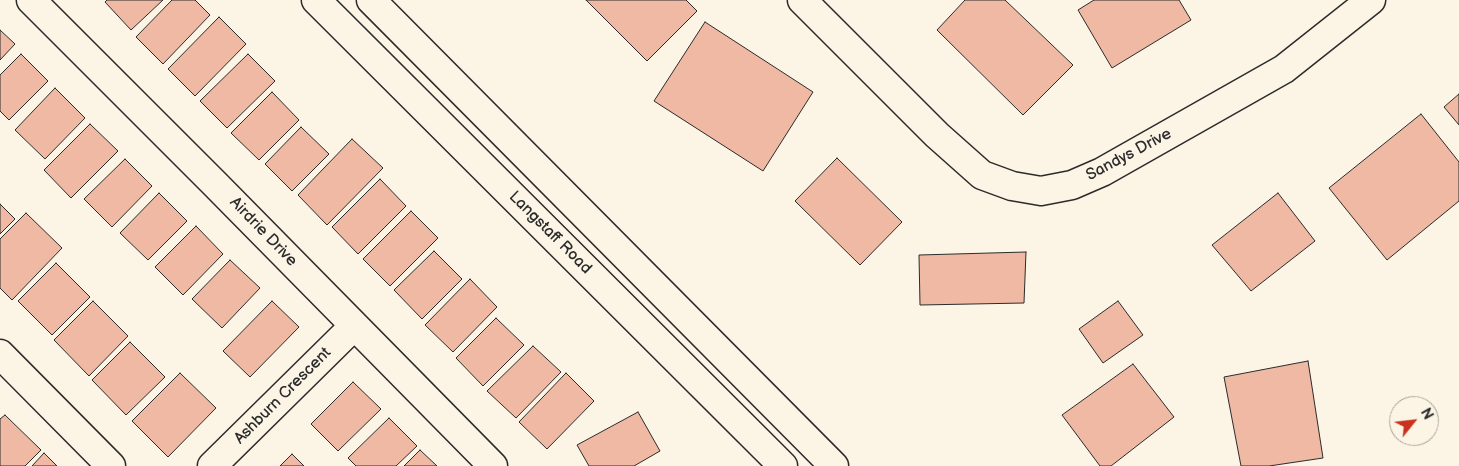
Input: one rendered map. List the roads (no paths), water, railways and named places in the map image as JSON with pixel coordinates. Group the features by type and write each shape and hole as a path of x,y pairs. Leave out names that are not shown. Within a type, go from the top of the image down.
{"street":[{"name":"Airdrie Drive","path":"31,0 493,466"},
{"name":"Langstaff Road","path":"316,0 783,466"},
{"path":"372,0 834,466"},
{"name":"Sandys Drive","path":"802,0 937,135 982,175 1012,186 1041,191 1072,185 1102,172 1276,74 1371,0"},
{"name":"Ashburn Crescent","path":"212,466 354,326"},
{"path":"0,354 111,466"}]}
